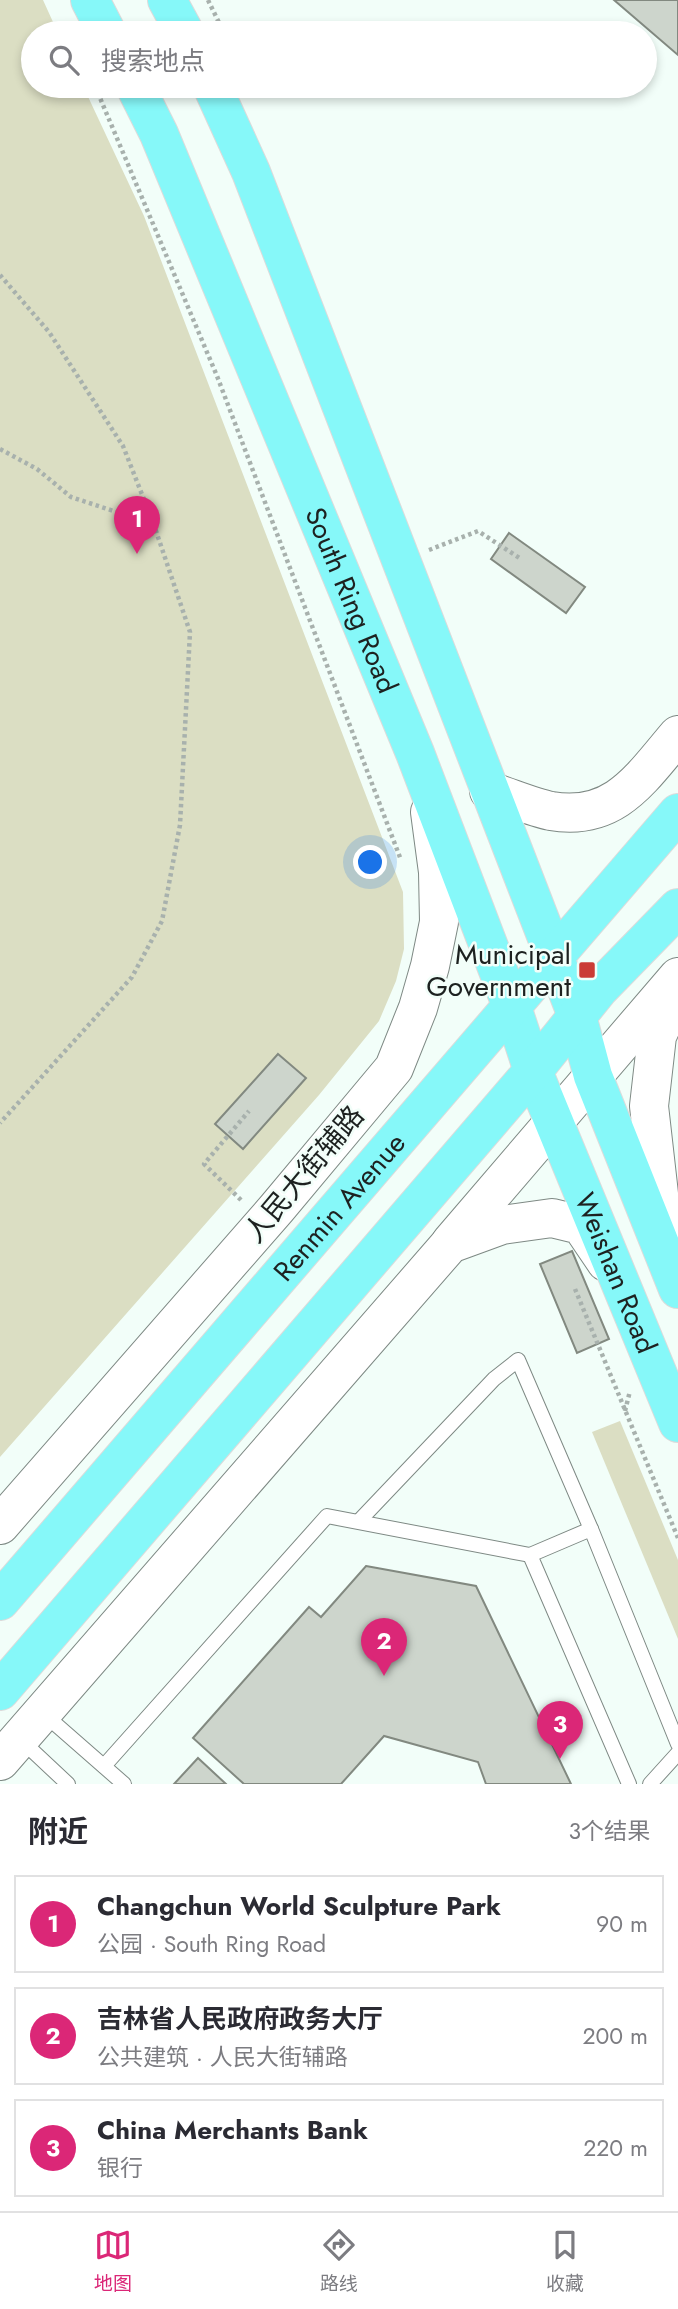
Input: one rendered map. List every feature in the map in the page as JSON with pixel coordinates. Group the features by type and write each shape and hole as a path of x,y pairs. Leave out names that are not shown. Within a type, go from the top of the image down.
{"main road":[{"path":"90,0 101,21"},
{"path":"167,0 178,21"},
{"name":"South Ring Road","path":"141,98 159,134 415,752 554,1122"},
{"name":"South Ring Road","path":"217,98 251,172 554,956 577,1016 593,1076"},
{"path":"489,791 551,811 592,812 627,792 678,736"},
{"name":"人民大街辅路","path":"0,1525 277,1208 394,1068 418,1008 439,922 435,847 415,752"},
{"name":"Renmin Avenue","path":"0,1601 678,813"},
{"name":"Renmin Avenue","path":"0,1691 533,1072 599,989 678,908"},
{"path":"21,1738 678,977"},
{"path":"672,1275 649,1106 657,1036 678,989"},
{"name":"Weishan Road","path":"593,1076 672,1275"},
{"name":"Weishan Road","path":"554,1122 678,1423"},
{"path":"450,1244 502,1225 552,1219 581,1225 623,1286"}],"lane":[{"path":"359,1521 494,1379 519,1360 678,1744"},
{"path":"104,1766 327,1516 530,1555 591,1529"},
{"path":"530,1555 629,1784"},
{"path":"21,1738 104,1766 124,1784"},
{"path":"21,1738 68,1784"},
{"path":"650,1784 678,1753"}],"path":[{"path":"100,98 216,376 403,865"},
{"path":"0,275 49,332 123,446 154,525 190,632 180,825 162,920 132,977 0,1123"},
{"path":"0,449 37,469 71,497 154,525"},
{"path":"423,538 428,551 478,531 521,559"},
{"path":"249,1111 204,1164 242,1201 250,1191"},
{"path":"575,1289 678,1538"},
{"path":"625,1411 632,1384"}],"green space":[{"path":"0,0 43,0 53,21 21,21 21,98 89,98 144,216 403,892 404,949 396,981 379,1021 319,1095 0,1457"},
{"path":"620,1421 678,1560 678,1639 592,1432"}],"building":[{"path":"614,0 678,0 678,55 657,37 657,21 638,21"},
{"path":"509,533 585,587 566,613 491,559"},
{"path":"278,1054 306,1078 243,1149 215,1124"},
{"path":"572,1251 609,1339 577,1353 540,1264"},
{"path":"366,1566 476,1586 571,1784 486,1784 478,1762 384,1736 341,1784 244,1784 193,1738 309,1607 321,1617"},
{"path":"198,1758 226,1784 174,1784"}],"place":[{"name":"Changchun World Sculpture Park","path":"137,554"},
{"name":"Municipal Government","path":"587,970"},
{"name":"吉林省人民政府政务大厅","path":"384,1676"},
{"name":"China Merchants Bank","path":"560,1759"}]}
